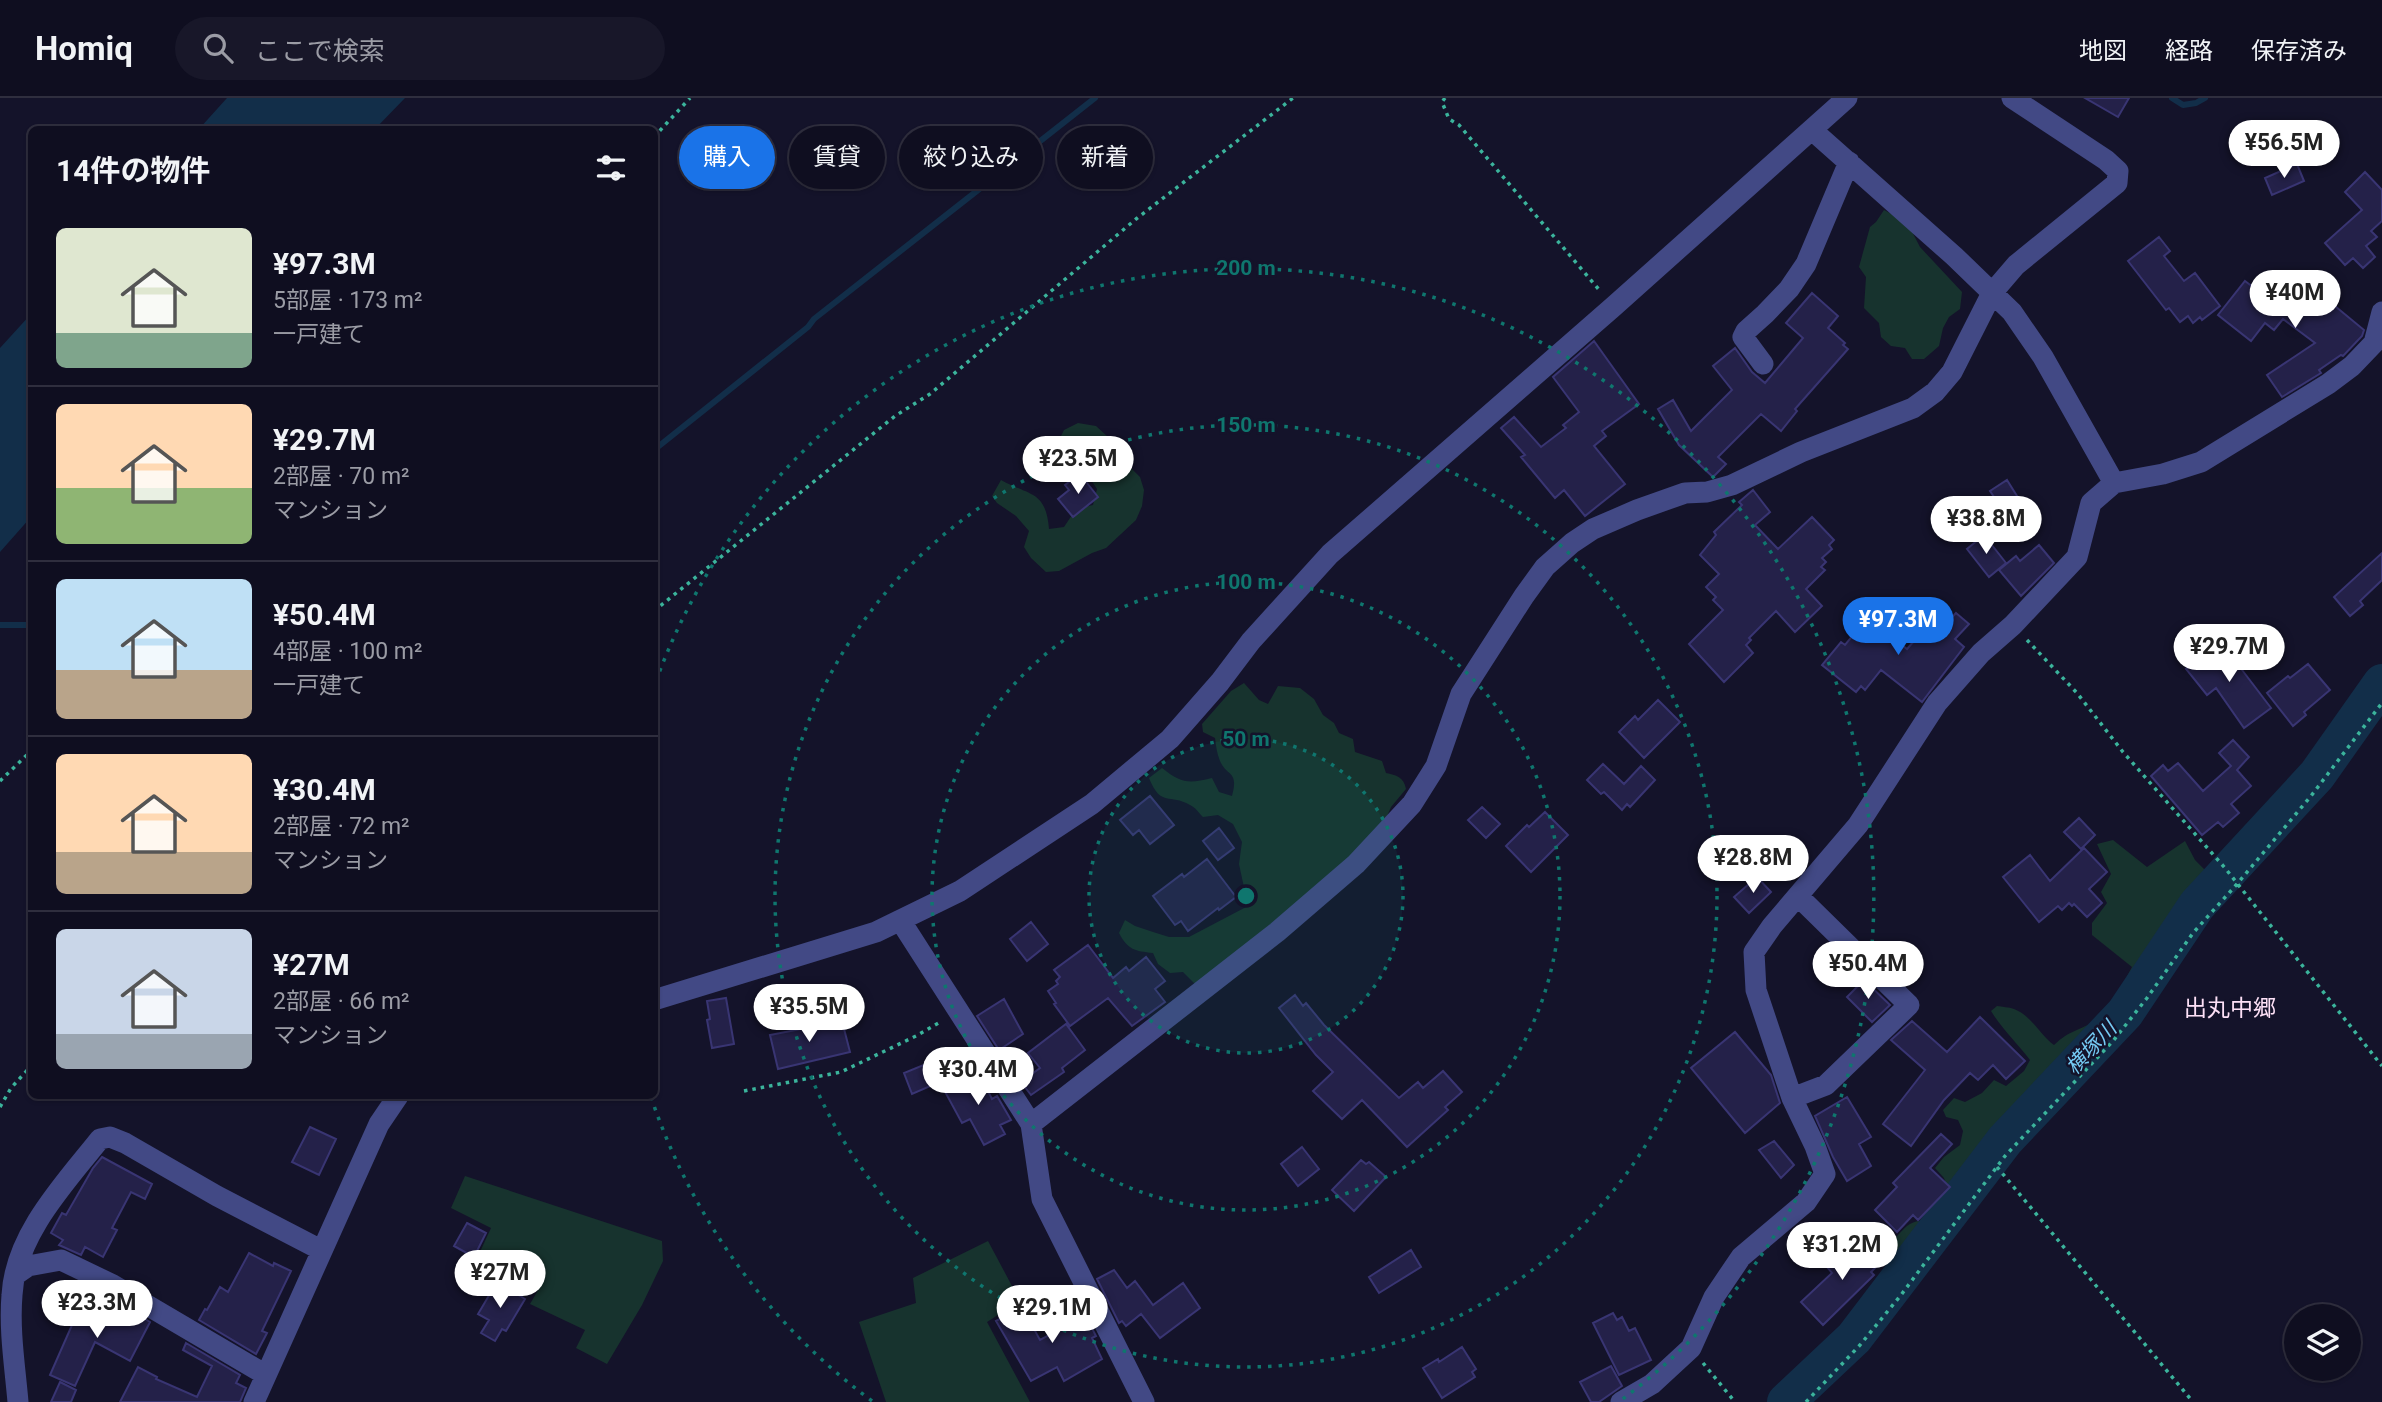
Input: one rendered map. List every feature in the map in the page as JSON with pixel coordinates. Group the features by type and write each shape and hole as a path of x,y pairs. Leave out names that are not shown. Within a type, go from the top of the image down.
{"street":[{"path":"658,999 876,932 960,891 1093,804 1170,739 1220,682 1251,640 1330,554 1847,98"},
{"path":"1031,1124 1278,932 1356,864 1412,804 1436,766 1461,694 1545,567 1572,543 1594,529 1637,510 1685,493 1707,492 1732,485 1801,452 1913,408 1935,392 1952,372 1992,293 2017,265 2117,183 2118,171 2106,160 2012,98"},
{"path":"1812,130 2012,312 2043,357 2114,483"},
{"path":"1763,363 1744,337 1746,331 1789,289 1806,264 1849,162"},
{"path":"1621,1402 1653,1384 1691,1348 1714,1297 1741,1257 1806,1202 1825,1174 1792,1098 1756,990 1754,952 1772,926 1858,825 1937,703 1981,653 2013,625 2077,557 2091,503 2114,483 2163,474 2201,462 2328,384 2352,366 2374,343 2382,312"},
{"path":"1792,1098 1826,1085 1909,1005 1799,897"},
{"path":"900,920 1031,1124 1042,1199 1144,1402"},
{"path":"254,1402 379,1124 396,1099"},
{"path":"18,1402 12,1320 15,1275 31,1233 50,1202 100,1139 110,1136 321,1251"},
{"path":"15,1275 28,1266 61,1260 113,1285 266,1375"}],"path":[{"path":"658,133 690,98"},
{"path":"658,608 895,416 930,394 1136,219 1293,98"},
{"path":"1445,98 1443,102 1449,119 1459,125 1613,307"},
{"path":"2013,625 2077,693 2123,752 2237,884 2382,1066"},
{"path":"1806,1402 1860,1345 1901,1295 1997,1167 2038,1119 2113,1041 2193,933 2311,796 2382,703"},
{"path":"0,781 28,754"},
{"path":"744,1091 841,1072 916,1036 958,1012"},
{"path":"0,1107 11,1088 28,1069"},
{"path":"1997,1167 2193,1402"},
{"path":"1691,1348 1735,1402"}],"green space":[{"path":"1884,210 1907,222 1920,247 1962,292 1960,309 1949,317 1939,346 1924,359 1912,359 1905,348 1891,346 1881,337 1879,323 1864,308 1866,277 1859,267 1870,227"},
{"path":"1078,423 1096,426 1120,448 1125,462 1140,477 1144,490 1142,506 1136,520 1106,548 1059,571 1046,572 1024,547 1029,531 992,496 1001,480 1034,496 1044,507 1049,529 1064,527 1076,509 1093,505 1097,489 1089,477 1073,463 1065,464 1055,473 1047,472 1036,465 1038,456 1058,442 1064,430"},
{"path":"1244,683 1259,700 1268,704 1278,686 1300,688 1314,699 1323,715 1334,723 1339,733 1353,739 1355,752 1382,761 1386,773 1401,779 1406,789 1391,807 1385,821 1349,860 1196,985 1183,972 1170,973 1158,964 1153,953 1129,946 1119,933 1125,920 1169,937 1189,937 1248,906 1239,864 1242,842 1233,824 1218,815 1203,817 1190,805 1162,797 1149,778 1162,768 1185,781 1212,778 1219,792 1232,796 1233,778 1220,761 1215,738 1203,732 1202,724 1231,691"},
{"path":"2113,840 2147,867 2185,841 2195,860 2208,873 2212,895 2177,942 2156,952 2115,1016 1998,1135 1989,1169 1980,1189 1962,1206 1927,1255 1920,1261 1904,1262 1896,1251 1896,1237 1910,1224 1921,1221 1949,1192 1944,1178 1935,1168 1960,1145 1963,1131 1958,1120 1946,1117 1943,1110 1954,1098 1965,1102 1982,1093 1994,1080 2006,1086 2024,1071 2030,1060 1991,1011 1997,1006 2020,1012 2054,1045 2106,1012 2132,967 2092,935 2092,923 2107,903 2101,892 2111,874 2097,844"},
{"path":"465,1176 662,1241 663,1261 642,1305 607,1364 576,1348 585,1330 530,1304 541,1285 479,1254 491,1228 451,1208"},
{"path":"988,1241 1020,1301 987,1322 1030,1402 886,1402 859,1322 916,1303 913,1278"}],"water":[{"path":"227,98 405,98 378,126 202,126"},
{"path":"28,317 28,520 0,552 0,348"}],"building":[{"path":"2085,98 2129,98 2118,117"},
{"path":"2297,164 2304,181 2272,195 2265,178"},
{"path":"2365,172 2382,190 2382,221 2371,231 2377,237 2366,246 2375,257 2363,268 2353,258 2345,265 2325,243 2362,210 2345,192"},
{"path":"2159,237 2170,251 2164,256 2184,281 2195,273 2220,306 2202,320 2200,317 2193,323 2188,316 2180,322 2169,308 2166,310 2128,261"},
{"path":"2245,281 2282,309 2291,297 2295,300 2307,283 2364,330 2362,336 2343,356 2319,370 2321,373 2282,397 2267,375 2315,343 2283,319 2274,330 2265,323 2251,341 2218,315"},
{"path":"1812,293 1838,316 1828,328 1848,349 1795,409 1797,411 1781,431 1761,414 1718,457 1726,464 1713,477 1679,445 1658,409 1673,400 1691,431 1732,390 1713,366 1735,348 1752,372 1765,383 1803,338 1786,323"},
{"path":"1594,341 1639,404 1602,431 1606,436 1594,446 1625,484 1585,516 1564,490 1555,498 1521,457 1525,455 1501,428 1514,417 1541,447 1566,428 1563,425 1579,412 1553,377"},
{"path":"1080,474 1098,497 1073,517 1058,499 1069,490 1065,485"},
{"path":"2007,480 2017,496 2001,507 1990,491"},
{"path":"1753,490 1770,512 1755,525 1778,549 1812,517 1834,540 1829,545 1832,549 1822,558 1826,562 1821,567 1825,570 1806,589 1822,606 1795,632 1776,611 1749,638 1751,640 1746,645 1753,653 1724,682 1689,644 1723,610 1706,587 1719,574 1700,555 1716,535 1714,532 1742,505 1739,502"},
{"path":"1984,535 2006,563 1989,577 1967,549"},
{"path":"2039,545 2054,563 2021,596 1999,570 2016,556 2020,561"},
{"path":"2382,553 2382,580 2360,601 2363,605 2350,616 2334,597"},
{"path":"1956,613 1969,624 1955,639 1964,647 1922,702 1881,670 1865,690 1861,686 1856,692 1822,665 1841,642 1845,645 1859,628 1862,631 1871,620 1907,649 1935,617 1945,625"},
{"path":"2220,641 2271,708 2244,728 2216,688 2207,695 2186,669"},
{"path":"2308,664 2330,690 2304,712 2306,715 2293,726 2267,693"},
{"path":"1658,700 1680,722 1644,758 1619,732 1635,716 1638,720"},
{"path":"2233,740 2249,757 2237,770 2251,786 2231,804 2239,813 2223,827 2218,822 2202,835 2151,776 2163,765 2168,771 2178,763 2203,791 2231,766 2219,753"},
{"path":"1603,764 1624,784 1641,766 1655,780 1630,807 1627,804 1622,810 1587,780"},
{"path":"1150,796 1174,825 1150,844 1139,830 1133,835 1120,820"},
{"path":"1482,807 1500,824 1486,838 1468,820"},
{"path":"1545,812 1568,835 1531,872 1506,846"},
{"path":"2079,818 2095,835 2081,849 2064,832"},
{"path":"1219,828 1234,848 1218,860 1203,841"},
{"path":"2084,848 2107,872 2089,889 2102,903 2087,917 2074,904 2072,906 2069,903 2062,910 2058,906 2039,922 2003,877 2030,855 2050,881"},
{"path":"1207,859 1236,897 1188,931 1181,921 1175,925 1153,896"},
{"path":"1757,877 1771,892 1749,913 1734,897"},
{"path":"1031,922 1048,944 1027,961 1010,939"},
{"path":"1088,945 1113,978 1126,967 1129,971 1146,957 1165,981 1155,989 1165,1002 1132,1026 1108,998 1070,1026 1048,991 1058,984 1056,981 1060,977 1054,970"},
{"path":"1864,980 1890,1005 1872,1022 1847,997"},
{"path":"847,991 853,1014 837,1018 831,996"},
{"path":"1295,995 1303,1006 1306,1003 1324,1025 1399,1098 1418,1082 1423,1088 1443,1071 1462,1092 1445,1107 1448,1110 1407,1147 1362,1100 1342,1119 1313,1091 1333,1072 1279,1008"},
{"path":"726,998 734,1044 712,1048 707,1001"},
{"path":"1004,999 1023,1034 999,1050 977,1016"},
{"path":"1980,1017 2025,1061 2006,1079 1993,1065 1978,1080 1970,1073 1944,1100 1911,1146 1883,1124 1925,1070 1891,1040 1912,1021 1947,1052"},
{"path":"842,1021 850,1052 778,1069 770,1035"},
{"path":"1066,1024 1085,1050 1062,1068 1064,1072 1031,1095 1021,1082 1040,1068 1028,1053"},
{"path":"1735,1032 1771,1075 1780,1103 1745,1133 1691,1068"},
{"path":"926,1064 935,1084 912,1094 904,1073"},
{"path":"977,1070 992,1099 997,1096 1011,1120 1000,1125 1005,1134 984,1145 970,1119 962,1123 943,1088"},
{"path":"1847,1097 1871,1137 1859,1144 1871,1166 1847,1181 1815,1116"},
{"path":"310,1127 336,1139 319,1175 292,1162"},
{"path":"1941,1134 1952,1144 1930,1168 1950,1187 1918,1220 1913,1215 1897,1232 1875,1210 1897,1187 1893,1183"},
{"path":"1774,1141 1794,1165 1781,1178 1759,1150"},
{"path":"1302,1147 1319,1169 1298,1186 1281,1164"},
{"path":"102,1157 152,1184 145,1199 131,1192 112,1228 117,1230 103,1257 85,1247 81,1255 59,1245 63,1240 51,1233 62,1213 66,1215"},
{"path":"1361,1160 1366,1164 1369,1162 1386,1177 1354,1211 1332,1190"},
{"path":"467,1223 486,1233 474,1257 454,1246"},
{"path":"1859,1239 1881,1262 1871,1272 1874,1275 1823,1325 1801,1302 1832,1273 1828,1268"},
{"path":"1411,1250 1421,1267 1379,1293 1369,1277"},
{"path":"249,1253 273,1266 274,1263 291,1271 262,1331 267,1333 256,1354 199,1320 220,1287 228,1292"},
{"path":"1114,1270 1127,1288 1135,1281 1153,1305 1183,1283 1200,1308 1160,1338 1141,1314 1126,1326 1122,1321 1119,1323 1097,1279"},
{"path":"497,1282 525,1299 506,1331 502,1329 495,1341 481,1333 489,1320 478,1314"},
{"path":"85,1303 119,1324 127,1308 150,1322 130,1361 95,1342 75,1386 50,1375"},
{"path":"1080,1305 1096,1336 1092,1338 1102,1359 1064,1381 1057,1367 1031,1381 996,1321 1022,1307 1040,1340 1074,1322 1068,1311"},
{"path":"1613,1313 1617,1320 1622,1317 1629,1331 1635,1328 1651,1360 1619,1375 1593,1323"},
{"path":"186,1343 240,1375 236,1383 246,1388 240,1402 120,1402 138,1367 157,1377 156,1379 197,1397 212,1366 183,1350"},
{"path":"1462,1347 1476,1369 1472,1372 1475,1377 1442,1398 1423,1368 1438,1359 1439,1362"},
{"path":"1611,1366 1622,1386 1599,1402 1591,1402 1580,1382"},
{"path":"60,1382 76,1390 71,1402 51,1402"}],"waterway":[{"path":"658,447 808,327 814,319 1095,98"},
{"path":"2172,98 2183,105 2205,98"},
{"path":"0,625 28,625"},
{"name":"横塚川","path":"1786,1402 1854,1338 2005,1140 2125,1013 2197,905 2317,775 2382,683"}],"district":[{"name":"出丸中郷","path":"2230,1008"}]}
